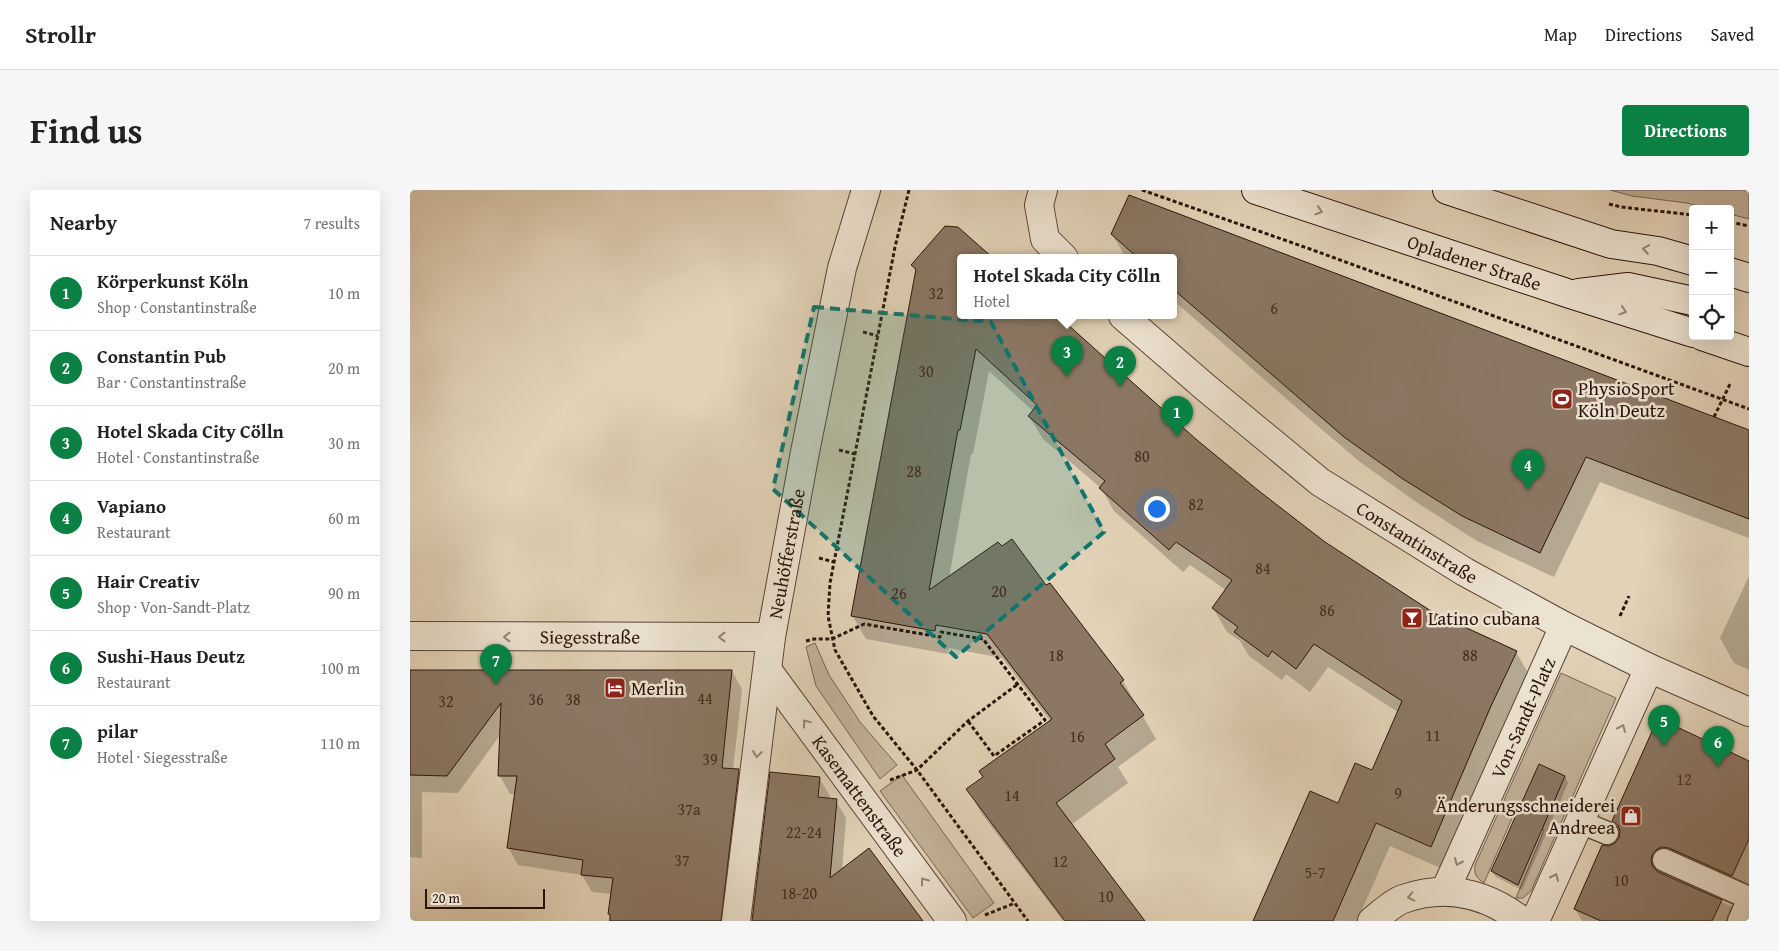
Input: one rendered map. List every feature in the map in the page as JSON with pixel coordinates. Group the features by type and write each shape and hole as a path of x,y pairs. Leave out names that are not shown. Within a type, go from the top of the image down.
{"street":[{"name":"Neuhöfferstraße","path":"736,921 771,637 805,452 842,268 866,190"},
{"path":"1043,190 1039,205 1045,239 1060,254"},
{"name":"Opladener Straße","path":"1256,190 1689,332"},
{"path":"1447,190 1611,244 1658,251 1689,260"},
{"path":"1734,273 1749,278"},
{"path":"1570,294 1628,287 1689,300"},
{"name":"Constantinstraße","path":"1126,319 1320,482 1465,572 1564,626 1649,668 1749,712"},
{"path":"1714,340 1749,352"},
{"name":"Von-Sandt-Platz","path":"1445,891 1564,626"},
{"name":"Siegesstraße","path":"410,636 771,637"},
{"path":"1535,921 1649,668"},
{"name":"Kasemattenstraße","path":"768,671 952,921"},
{"path":"1372,921 1401,900 1439,891 1476,896 1507,909 1522,921"}],"lane":[{"path":"1580,822 1607,833"},
{"path":"1664,860 1748,898 1739,921"}],"path":[{"path":"909,190 895,247 830,583 828,616 835,650 874,716 917,770 1028,921"},
{"path":"1142,190 1310,249 1749,409"},
{"path":"1604,202 1621,207 1689,215"},
{"path":"1734,223 1749,226"},
{"path":"1714,417 1731,382"},
{"path":"836,449 855,454"},
{"path":"815,557 834,562"},
{"path":"803,642 814,639 832,640 864,624 940,637 941,632 983,639 1045,720 994,756 968,721"},
{"path":"885,782 917,770 968,721 1018,684"},
{"path":"984,916 1015,903"}],"highlighted area":[{"path":"814,307 991,322 1104,532 956,657 773,489"}],"shaded area":[{"path":"1610,190 1749,190 1749,219 1734,215 1734,205 1694,205 1632,196"},
{"path":"815,643 829,675 860,722 897,765 880,779 816,686 806,647"},
{"path":"1561,673 1616,698 1531,891 1523,898 1516,898 1544,830 1513,816 1484,883 1476,876 1475,865"},
{"path":"902,775 994,903 973,918 880,791"}],"building":[{"path":"1129,195 1749,430 1749,519 1586,457 1540,553 1462,516 1403,479 1344,437 1177,292 1177,254 1134,254 1111,234"},
{"path":"945,226 958,227 988,254 957,254 957,319 1061,319 1197,440 1325,542 1434,613 1517,651 1491,706 1431,847 1376,823 1333,921 1253,921 1310,791 1338,803 1355,763 1372,770 1402,701 1314,644 1296,669 1272,651 1268,657 1234,632 1238,627 1212,608 1232,580 1176,542 1169,550 1099,488 1105,481 1028,416 1037,405 976,349 960,430 958,430 929,590 998,542 1002,546 1012,539 1046,585 1050,583 1124,680 1120,683 1144,715 1105,744 1115,759 1056,803 1145,921 1065,921 966,789 983,777 979,771 1052,719 987,634 936,625 935,631 851,616 916,269 911,265"},
{"path":"410,670 732,670 722,768 739,769 721,921 610,921 610,914 608,914 613,878 581,875 583,860 507,848 517,776 498,776 501,703 447,776 410,775"},
{"path":"1658,718 1749,761 1749,839 1732,876 1669,848 1662,847 1657,849 1652,855 1651,862 1658,872 1722,900 1712,921 1601,921 1574,909 1602,845 1609,846 1619,838 1620,831 1618,825 1612,821"},
{"path":"1539,764 1565,776 1518,885 1491,871"},
{"path":"770,772 820,777 818,797 837,799 830,878 869,848 923,921 752,921"}],"place":[{"name":"Hotel Skada City Cölln","path":"1067,377"},
{"name":"Constantin Pub","path":"1120,387"},
{"name":"PhysioSport Köln Deutz","path":"1562,399"},
{"name":"Körperkunst Köln","path":"1177,437"},
{"name":"Vapiano","path":"1528,490"},
{"name":"Latino cubana","path":"1412,618"},
{"name":"pilar","path":"496,685"},
{"name":"Merlin","path":"615,688"},
{"name":"Hair Creativ","path":"1664,746"},
{"name":"Sushi-Haus Deutz","path":"1718,767"},
{"name":"Änderungsschneiderei Andreea","path":"1631,816"}]}
